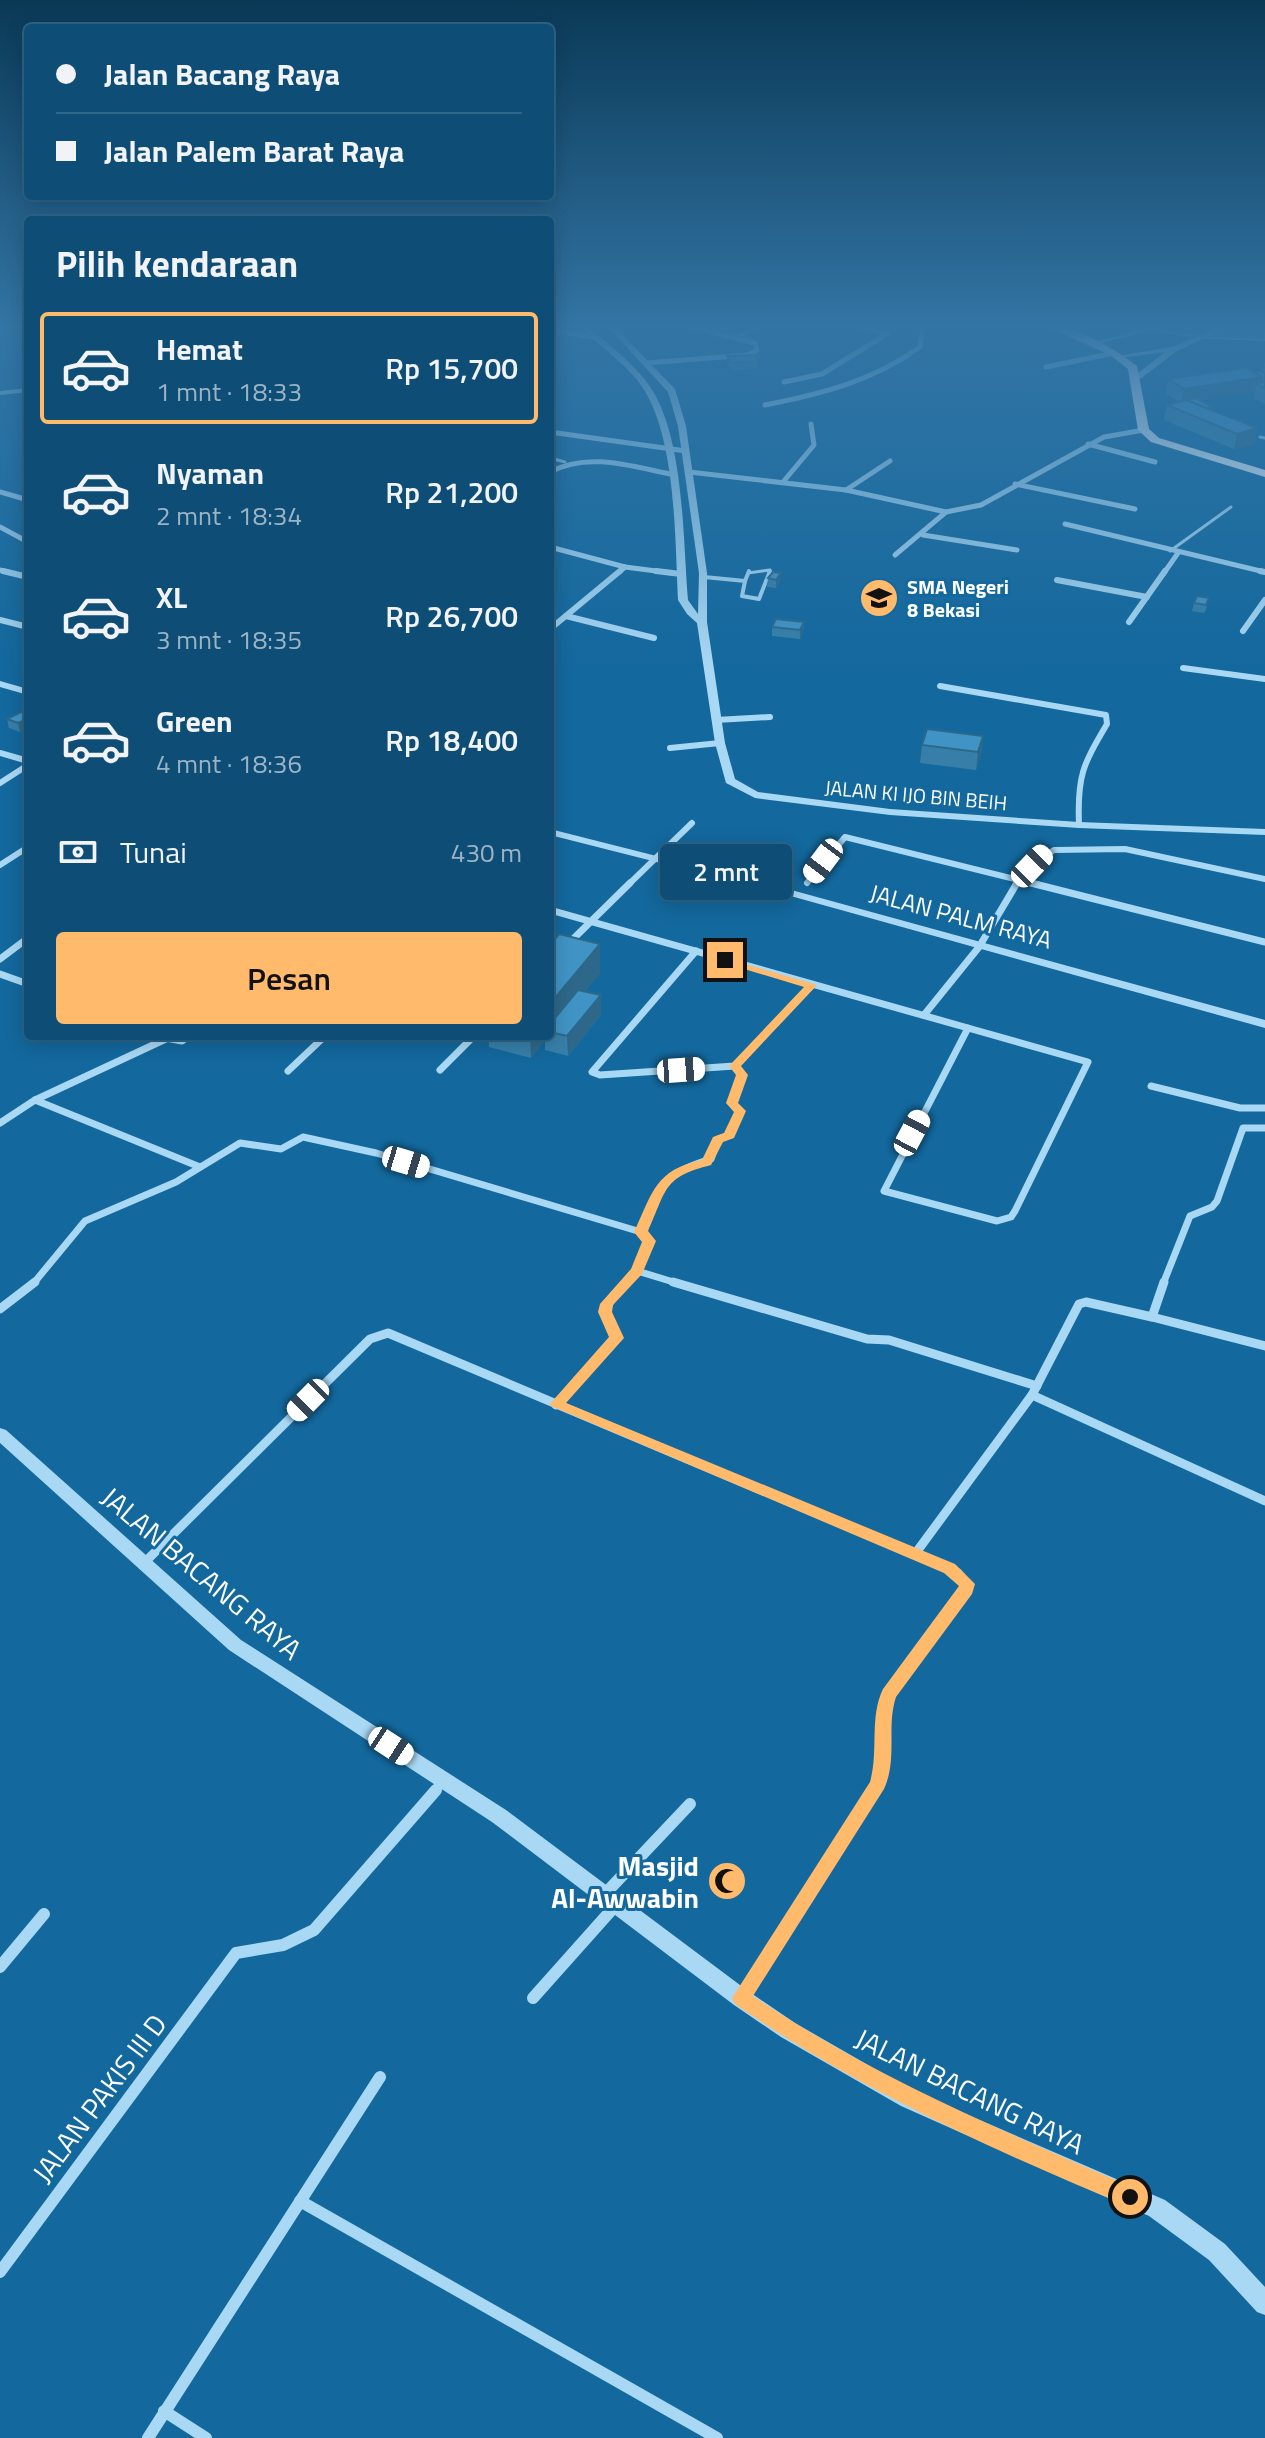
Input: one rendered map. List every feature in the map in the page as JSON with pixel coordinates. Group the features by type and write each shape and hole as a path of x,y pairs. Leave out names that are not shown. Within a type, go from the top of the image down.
{"main road":[{"path":"1162,441 1265,474"}],"street":[{"path":"607,441 686,451"},
{"name":"JALAN KI IJO BIN BEIH","path":"665,441 683,600 690,612 702,622"},
{"name":"JALAN KI IJO BIN BEIH","path":"684,441 704,577 702,622 720,743 730,781 755,795 890,812 1079,825 1265,832"},
{"path":"783,482 814,445 813,441"},
{"path":"689,472 846,490 946,512 981,505 1095,441"},
{"path":"1088,444 1155,462"},
{"path":"846,490 890,461"},
{"path":"554,469 565,462 619,465 670,474"},
{"path":"1015,484 1135,509"},
{"path":"0,492 24,499"},
{"path":"895,555 923,535 925,527 946,512"},
{"path":"1065,524 1265,572"},
{"path":"0,527 24,540"},
{"path":"923,535 1017,550"},
{"path":"554,548 625,567 681,574"},
{"path":"1129,622 1178,553"},
{"path":"554,626 625,567"},
{"path":"0,570 24,576"},
{"path":"0,579 10,573"},
{"path":"1057,580 1147,597"},
{"path":"1243,631 1265,600"},
{"path":"566,616 654,638"},
{"path":"0,620 24,626"},
{"path":"1183,668 1265,679"},
{"path":"0,684 24,691"},
{"path":"940,686 1106,715 1109,719 1106,729 1090,748 1082,770 1077,791 1079,825"},
{"path":"716,720 770,717"},
{"path":"670,748 720,743"},
{"path":"0,753 24,762"},
{"path":"0,783 24,766"},
{"path":"560,952 692,823"},
{"name":"JALAN PALM RAYA","path":"554,833 981,944 1265,1024"},
{"path":"807,883 839,840 845,837 1265,942"},
{"path":"924,1015 981,944 1020,879 1044,854 1098,846 1144,852 1265,879"},
{"path":"0,865 24,850"},
{"path":"554,911 590,923 696,951 812,985 924,1015 1088,1062 1015,1211 1003,1220 990,1221 884,1191 968,1028"},
{"path":"0,959 24,941"},
{"path":"696,951 592,1072 600,1075 735,1066 812,985"},
{"path":"0,974 24,983"},
{"path":"0,1123 35,1100 159,1040"},
{"path":"288,1071 321,1040"},
{"path":"440,1070 470,1040"},
{"path":"641,1232 666,1179 681,1168 707,1162 718,1139 730,1135 740,1111 732,1103 742,1075 735,1066"},
{"path":"1151,1086 1240,1108 1265,1108"},
{"path":"35,1100 200,1167"},
{"path":"1152,1317 1183,1227 1190,1216 1212,1207 1217,1201 1241,1131 1249,1127 1265,1128"},
{"path":"0,1309 24,1293 55,1261 85,1221 148,1196 240,1143 279,1152 291,1148 303,1137 376,1153 641,1232 649,1241 637,1271 606,1304 608,1322 617,1333 612,1346 556,1405"},
{"path":"637,1271 725,1294 867,1339 889,1340 1034,1390 1265,1501"},
{"path":"915,1554 1034,1390 1082,1302 1265,1346"},
{"path":"142,1565 375,1335 396,1334 556,1405 958,1573 967,1584 966,1590 889,1694 884,1708 885,1759 878,1784 741,1998"},
{"name":"JALAN BACANG RAYA","path":"0,1434 142,1565 235,1645 499,1816 741,1998 788,2030 908,2099 1157,2208 1217,2252 1265,2304"},
{"name":"JALAN PAKIS III D","path":"0,2272 236,1953 283,1945 314,1930 444,1780"},
{"path":"533,1998 690,1804"},
{"path":"0,1967 44,1914"},
{"path":"148,2438 380,2077"},
{"path":"300,2201 717,2438"},
{"path":"164,2411 206,2438"}],"lane":[{"path":"554,459 565,462"},
{"path":"1170,551 1231,507"},
{"path":"749,570 770,570 759,599 742,596 745,581 749,570"},
{"path":"704,577 745,581"}],"building":[{"path":"773,572 781,573 776,580 768,578"},
{"path":"1197,596 1209,598 1206,605 1194,603"},
{"path":"776,619 804,622 800,630 772,627"},
{"path":"24,713 24,721 18,723 7,719"},
{"path":"927,729 983,736 978,752 922,745"},
{"path":"559,934 600,944 554,999 554,940"},
{"path":"578,990 601,995 567,1036 554,1033 554,1019"}],"place":[{"name":"SMA Negeri 8 Bekasi","path":"879,598"},
{"name":"Masjid Al-Awwabin","path":"727,1881"}],"route":[{"path":"725,960 812,985 735,1066 742,1075 732,1103 740,1111 730,1135 718,1139 707,1162 681,1168 666,1179 641,1232 649,1241 637,1271 606,1304 608,1322 617,1333 617,1338 556,1405 949,1568 964,1578 967,1584 966,1590 889,1694 884,1708 885,1759 878,1784 741,1998 788,2030 908,2099 1130,2197"}]}
